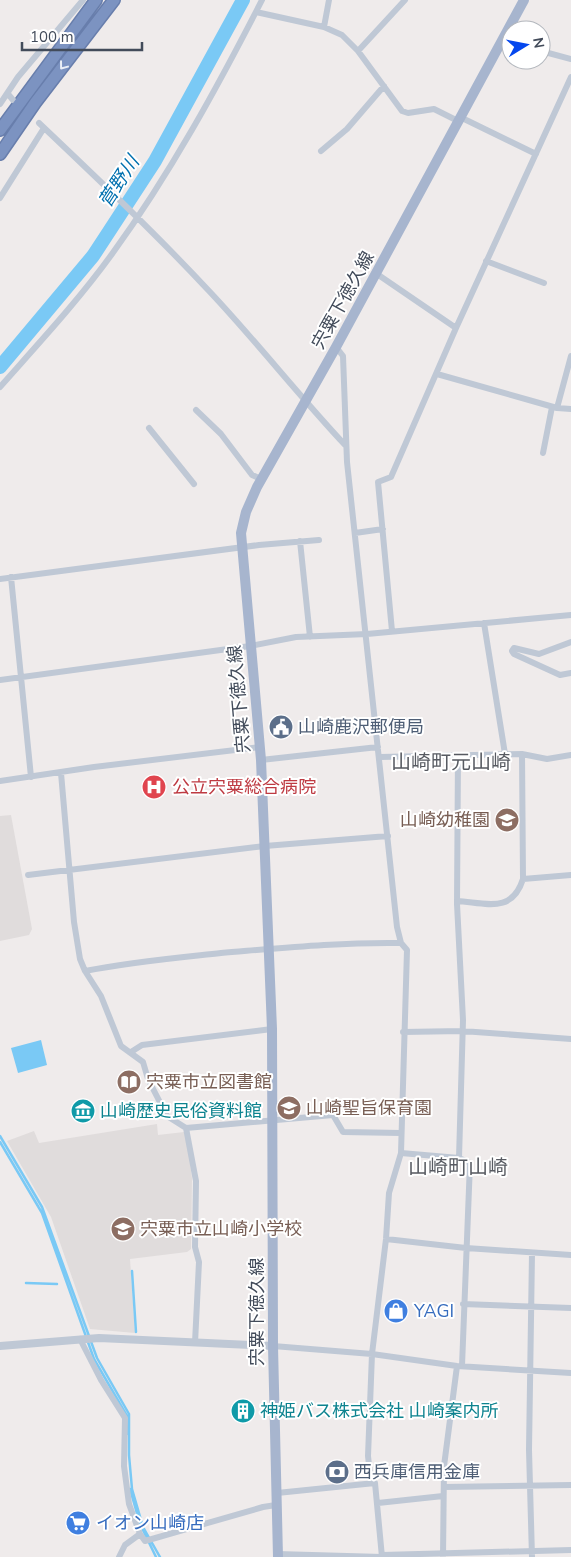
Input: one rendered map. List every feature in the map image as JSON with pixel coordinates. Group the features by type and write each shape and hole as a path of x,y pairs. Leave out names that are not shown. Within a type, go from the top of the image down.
{"highway":[{"path":"0,130 96,0"},
{"path":"0,154 35,103 114,0"}],"main road":[{"name":"宍粟下徳久線","path":"516,20 524,0"},
{"name":"宍粟下徳久線","path":"278,1556 273,1346 274,1120 272,1029 267,948 261,760 240,547 241,533 246,512 261,479 377,274 459,119 501,52"}],"street":[{"path":"0,104 18,77 83,0"},
{"path":"0,387 78,298 113,254 207,106 262,0"},
{"path":"324,27 329,0"},
{"path":"358,51 405,0"},
{"path":"256,12 324,27 342,35 358,51 402,111 408,113 434,109 536,154"},
{"path":"551,54 571,59"},
{"path":"392,631 378,482 391,477 486,261 571,77"},
{"path":"321,151 346,129 384,86"},
{"path":"8,94 13,100"},
{"path":"0,198 42,126 137,216 211,293 305,402 346,446"},
{"path":"486,261 544,283"},
{"path":"377,274 456,328"},
{"path":"336,347 343,356 346,446 397,927 401,943 406,950 401,1153 389,1193 386,1239 372,1354 368,1456 371,1483"},
{"path":"543,453 571,356"},
{"path":"437,374 555,407 571,409"},
{"path":"196,410 221,434 252,476 261,479"},
{"path":"149,428 194,484"},
{"path":"355,533 383,529"},
{"path":"0,579 240,547 319,540"},
{"path":"300,541 310,637"},
{"path":"11,577 31,777"},
{"path":"0,680 250,646 296,637 367,634 571,615"},
{"path":"484,623 505,754"},
{"path":"571,642 539,654 514,648 512,651 514,654 560,675 571,673"},
{"path":"0,781 260,747"},
{"path":"261,760 378,747"},
{"path":"457,901 501,904 510,900 519,891 523,879 522,754"},
{"path":"380,756 522,754 547,759 571,755"},
{"path":"458,755 457,901 462,1031 459,1158"},
{"path":"61,773 76,936 85,971 101,996 121,1046 143,1062 148,1079 167,1116 186,1128 333,1115 343,1132 402,1133"},
{"path":"28,875 265,846 388,836"},
{"path":"523,879 571,875"},
{"path":"85,971 124,963 267,948 350,942 401,943"},
{"path":"131,1052 142,1045 272,1029"},
{"path":"403,1032 462,1031 571,1039"},
{"path":"186,1128 196,1181 195,1246 199,1262 195,1343"},
{"path":"401,1153 459,1158 470,1163 460,1366 447,1442 443,1496 443,1555"},
{"path":"386,1239 466,1248 571,1255"},
{"path":"532,1253 530,1306 532,1554"},
{"path":"463,1304 571,1308"},
{"path":"80,1339 101,1380 125,1418 124,1466 129,1504 140,1534 145,1541 263,1507 276,1505"},
{"path":"0,1346 80,1339 273,1346 372,1354 460,1366 571,1373"},
{"path":"276,1493 322,1490 375,1483 382,1555"},
{"path":"444,1487 571,1485"},
{"path":"378,1503 443,1496"},
{"path":"119,1557 125,1545 140,1534"},
{"path":"278,1556 382,1557 382,1555 532,1554 571,1550"}],"shaded area":[{"path":"11,815 32,929 29,935 0,941 0,816"},
{"name":"宍粟市立山崎小学校","path":"157,1124 158,1135 184,1132 187,1140 192,1178 191,1249 187,1252 130,1259 135,1333 90,1329 51,1217 7,1141 34,1131 39,1143"}],"water":[{"path":"41,1040 47,1065 18,1073 11,1048"}],"waterway":[{"name":"菅野川","path":"0,367 93,256 155,161 243,0"},
{"path":"0,1136 42,1207 97,1358 129,1414 129,1455 132,1489 143,1527 160,1557"},
{"path":"0,1142 42,1213 94,1359 127,1416 128,1434"},
{"path":"132,1271 136,1332"},
{"path":"26,1283 57,1284"},
{"path":"130,1489 140,1524 156,1557"}],"place":[{"name":"山崎鹿沢郵便局","path":"281,727"},
{"name":"公立宍粟総合病院","path":"154,787"},
{"name":"山崎幼稚園","path":"507,820"},
{"name":"宍粟市立図書館","path":"129,1082"},
{"name":"山崎聖旨保育園","path":"289,1108"},
{"name":"山崎歴史民俗資料館","path":"83,1111"},
{"name":"宍粟市立山崎小学校","path":"123,1229"},
{"name":"YAGI","path":"396,1311"},
{"name":"神姫バス株式会社 山崎案内所","path":"243,1411"},
{"name":"西兵庫信用金庫","path":"337,1472"},
{"name":"イオン山崎店","path":"78,1523"}],"district":[{"name":"山崎町元山崎","path":"451,762"},
{"name":"山崎町山崎","path":"458,1167"}]}
